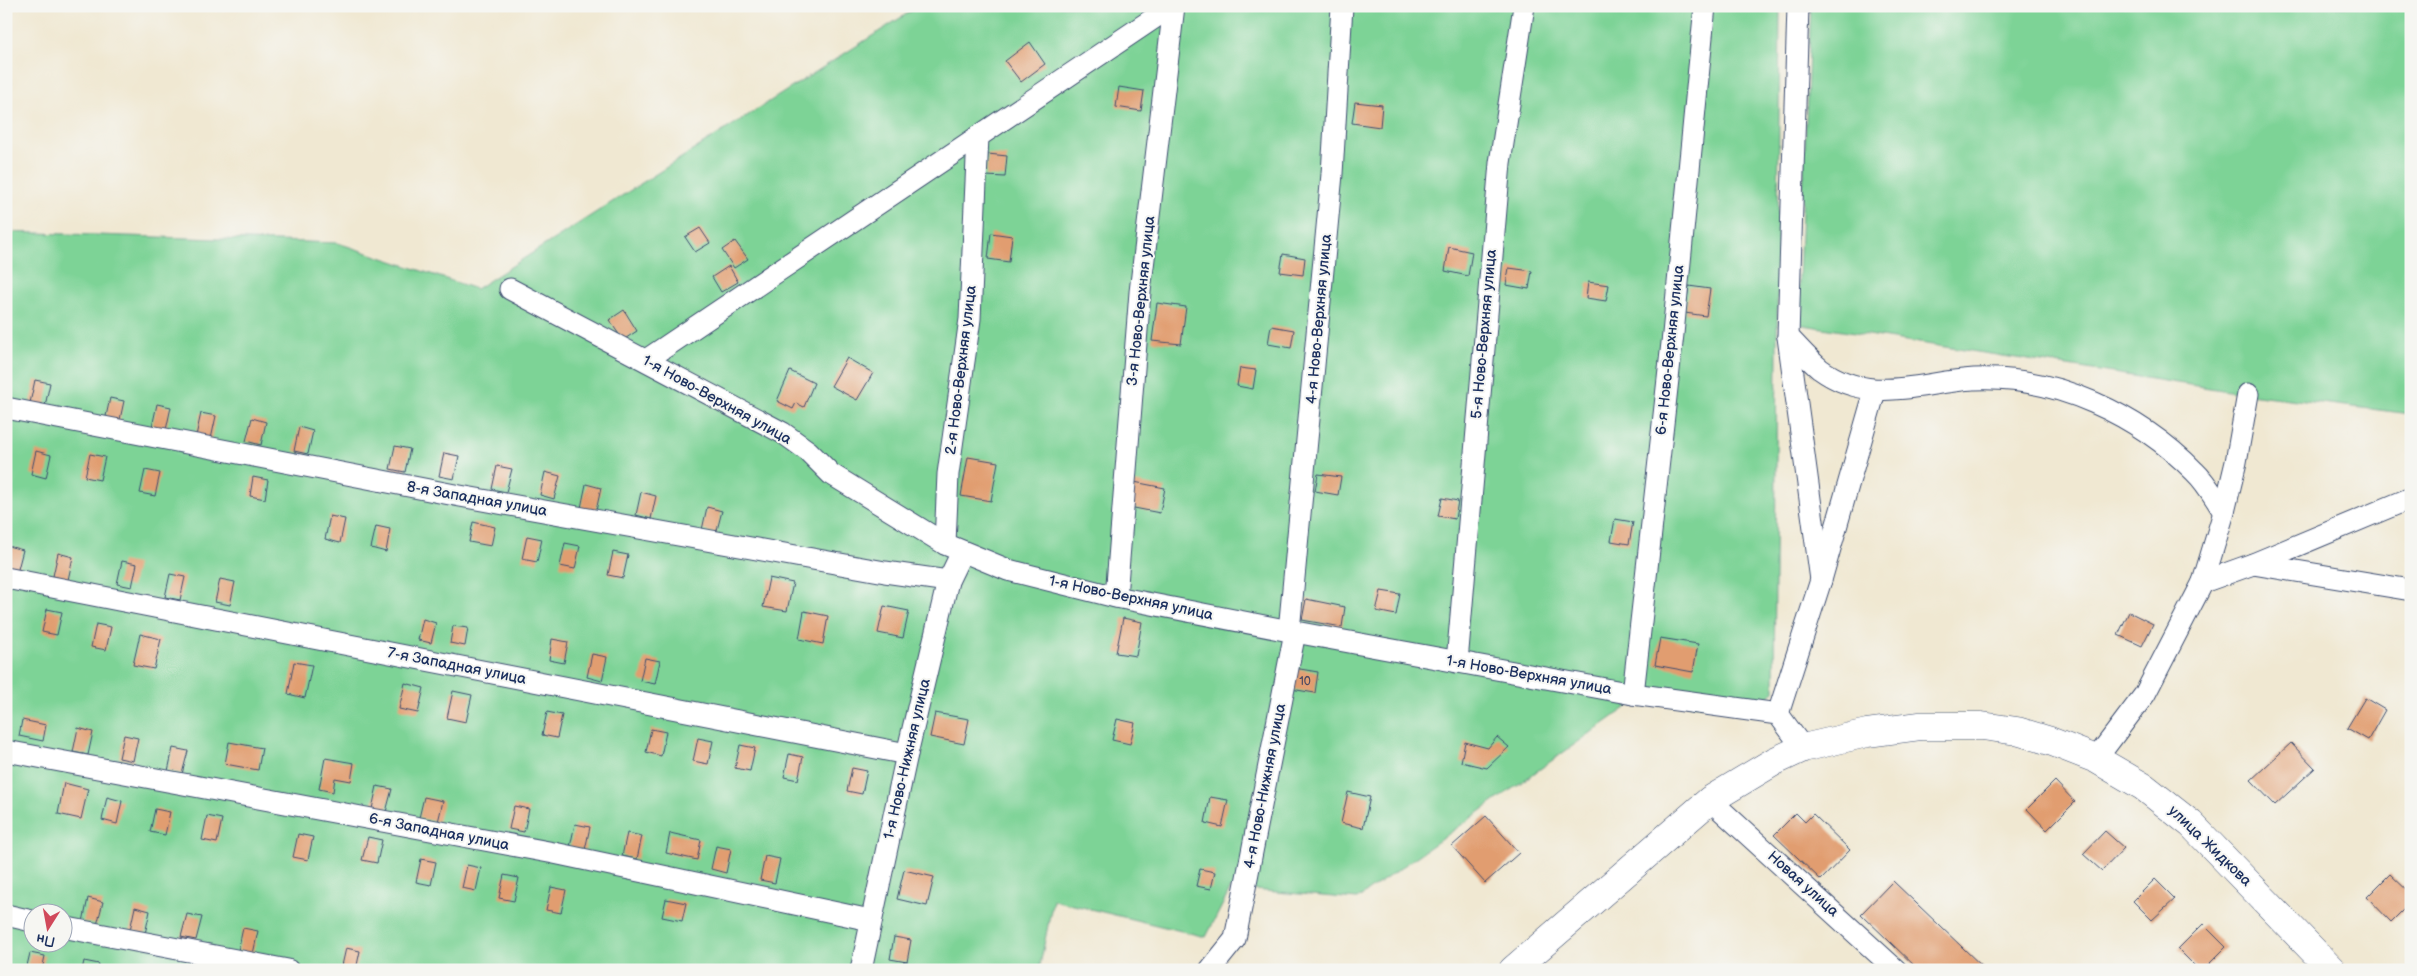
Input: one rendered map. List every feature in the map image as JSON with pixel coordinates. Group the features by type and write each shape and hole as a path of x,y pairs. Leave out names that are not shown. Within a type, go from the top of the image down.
{"main road":[{"name":"улица Жидкова","path":"1514,970 1710,800 1775,762 1803,748 1867,733 1912,727 1982,726 2017,731 2050,740 2096,759 2144,787 2191,824 2332,970"}],"street":[{"path":"646,360 1173,6"},
{"name":"3-я Ново-Верхняя улица","path":"1116,597 1140,292 1173,6"},
{"name":"4-я Ново-Верхняя улица","path":"1292,632 1332,174 1342,6"},
{"name":"5-я Ново-Верхняя улица","path":"1457,662 1499,173 1518,34 1524,6"},
{"name":"6-я Ново-Верхняя улица","path":"1633,694 1705,6"},
{"path":"1798,6 1788,337 1822,580"},
{"name":"2-я Ново-Верхняя улица","path":"954,548 948,474 970,319 978,136"},
{"name":"1-я Ново-Верхняя улица","path":"510,289 783,433 808,451 831,474 954,548 1008,570 1116,597 1292,632 1633,694 1778,714"},
{"path":"1788,337 1821,369 1851,384 1875,391 1975,379 2036,383 2094,402 2144,430 2196,473 2224,512"},
{"path":"1803,748 1778,714 1822,580 1875,391"},
{"path":"2096,759 2145,694 2203,582 2224,512 2236,462 2248,394"},
{"name":"8-я Западная улица","path":"6,408 460,496 948,582"},
{"path":"2203,582 2253,564 2411,498"},
{"name":"1-я Ново-Нижняя улица","path":"861,970 870,920 948,582 954,548"},
{"path":"2253,564 2411,590"},
{"name":"7-я Западная улица","path":"6,578 908,754"},
{"name":"4-я Ново-Нижняя улица","path":"1210,970 1235,939 1292,632"},
{"name":"6-я Западная улица","path":"6,751 554,853 870,920"},
{"name":"Новая улица","path":"1710,800 1874,961 1896,970"},
{"path":"6,916 22,919"},
{"path":"72,929 288,970"}],"green space":[{"path":"919,6 1780,6 1774,691 1756,712 1640,698 1357,899 1231,888 1206,937 1053,900 1039,970 6,970 6,232 338,243 476,289"},
{"path":"1811,6 2411,6 2411,414 2248,394 1797,324"}],"building":[{"path":"1030,42 1045,64 1021,82 1005,61"},
{"path":"1119,87 1144,91 1141,111 1116,107"},
{"path":"1355,102 1382,105 1380,127 1352,123"},
{"path":"988,154 1007,156 1005,177 986,176"},
{"path":"700,228 710,243 695,252 685,237"},
{"path":"991,233 1012,236 1009,262 988,259"},
{"path":"735,241 748,259 734,268 722,250"},
{"path":"1449,247 1472,252 1468,276 1445,271"},
{"path":"1283,254 1305,258 1303,275 1280,272"},
{"path":"729,266 738,282 721,292 712,277"},
{"path":"1509,268 1532,271 1529,289 1506,285"},
{"path":"1588,282 1609,285 1606,301 1586,298"},
{"path":"1689,286 1710,289 1706,316 1685,313"},
{"path":"1157,303 1186,307 1181,344 1152,341"},
{"path":"624,310 637,331 623,340 609,320"},
{"path":"1271,326 1294,330 1291,348 1268,344"},
{"path":"847,358 873,373 857,400 831,386"},
{"path":"1240,368 1256,370 1253,389 1237,386"},
{"path":"790,371 814,383 804,407 796,403 793,409 777,401"},
{"path":"35,380 50,383 45,406 30,403"},
{"path":"110,398 124,401 119,424 105,421"},
{"path":"157,404 171,407 166,430 152,427"},
{"path":"201,413 216,416 211,439 196,436"},
{"path":"252,418 266,422 261,445 246,441"},
{"path":"299,427 313,431 308,454 294,451"},
{"path":"395,446 410,449 405,472 390,469"},
{"path":"36,451 51,455 46,478 31,474"},
{"path":"444,453 459,456 454,479 439,476"},
{"path":"90,454 105,457 100,480 85,477"},
{"path":"968,457 998,462 991,501 961,496"},
{"path":"497,466 512,469 506,492 492,489"},
{"path":"145,470 160,473 155,496 140,493"},
{"path":"545,472 560,476 554,499 540,495"},
{"path":"1318,474 1341,477 1338,495 1315,491"},
{"path":"253,477 268,480 265,499 250,496"},
{"path":"1134,482 1165,488 1160,513 1129,507"},
{"path":"586,484 601,488 596,511 581,508"},
{"path":"641,492 656,496 651,519 636,515"},
{"path":"1442,498 1458,501 1455,519 1438,516"},
{"path":"707,507 722,511 716,534 702,530"},
{"path":"330,516 345,519 340,543 325,539"},
{"path":"1615,519 1633,522 1629,544 1611,541"},
{"path":"473,522 495,527 491,546 469,542"},
{"path":"376,526 390,529 386,552 371,548"},
{"path":"527,536 542,539 537,562 522,559"},
{"path":"565,543 580,546 575,569 560,566"},
{"path":"8,546 23,550 17,573 6,570"},
{"path":"613,552 628,555 623,578 608,575"},
{"path":"58,553 73,557 68,580 53,576"},
{"path":"122,561 137,564 132,587 117,584"},
{"path":"170,574 185,577 180,600 165,597"},
{"path":"769,578 793,583 787,611 763,607"},
{"path":"220,579 235,582 230,605 215,602"},
{"path":"1381,591 1400,594 1396,615 1376,611"},
{"path":"1306,599 1345,607 1342,627 1302,620"},
{"path":"884,606 909,611 903,638 878,633"},
{"path":"47,609 62,612 57,635 42,632"},
{"path":"804,611 828,616 823,644 799,639"},
{"path":"2129,612 2153,624 2142,646 2118,635"},
{"path":"1123,618 1142,622 1136,656 1116,653"},
{"path":"423,619 436,623 431,643 418,640"},
{"path":"96,624 111,627 106,650 91,647"},
{"path":"453,626 468,628 465,646 450,643"},
{"path":"140,634 161,639 154,669 133,665"},
{"path":"1660,638 1698,644 1693,672 1655,665"},
{"path":"552,639 568,642 564,663 549,660"},
{"path":"592,654 607,657 602,681 587,677"},
{"path":"645,658 660,661 655,684 640,681"},
{"path":"294,662 312,665 305,698 288,694"},
{"path":"1294,668 1318,672 1315,693 1291,689"},
{"path":"405,683 424,688 418,713 399,709"},
{"path":"453,691 472,695 466,722 447,718"},
{"path":"2365,698 2385,710 2368,740 2347,728"},
{"path":"547,712 562,715 557,738 542,735"},
{"path":"935,713 969,719 964,744 930,737"},
{"path":"1117,719 1135,723 1130,744 1112,740"},
{"path":"22,720 46,725 43,741 19,736"},
{"path":"78,728 93,732 88,755 73,752"},
{"path":"651,729 666,732 661,756 646,752"},
{"path":"124,735 138,738 133,761 119,758"},
{"path":"1497,737 1509,747 1487,768 1461,762 1465,742 1488,748"},
{"path":"698,738 713,741 708,764 693,761"},
{"path":"229,742 262,748 258,770 225,764"},
{"path":"2291,743 2315,768 2275,805 2251,780"},
{"path":"740,745 755,748 750,771 735,768"},
{"path":"173,748 188,751 182,774 168,771"},
{"path":"789,754 803,757 798,780 784,777"},
{"path":"325,758 354,763 351,781 335,778 333,792 319,789"},
{"path":"852,768 867,771 862,794 847,791"},
{"path":"2055,781 2075,802 2047,830 2027,809"},
{"path":"64,783 88,789 81,819 58,814"},
{"path":"377,786 392,789 386,812 372,809"},
{"path":"1348,792 1370,797 1363,828 1341,823"},
{"path":"107,797 122,801 117,824 102,820"},
{"path":"424,797 443,801 438,822 419,818"},
{"path":"1210,797 1228,800 1222,827 1205,823"},
{"path":"514,806 529,809 524,832 509,829"},
{"path":"155,809 170,812 165,835 150,832"},
{"path":"1796,813 1805,822 1813,814 1850,850 1821,880 1774,835"},
{"path":"207,816 222,819 217,843 202,840"},
{"path":"1486,816 1519,853 1485,883 1452,846"},
{"path":"575,824 590,827 585,850 570,847"},
{"path":"2105,831 2124,848 2102,871 2083,854"},
{"path":"627,833 642,836 637,859 622,856"},
{"path":"670,833 701,840 697,860 666,853"},
{"path":"298,834 313,837 308,860 293,857"},
{"path":"368,837 382,840 377,863 362,860"},
{"path":"716,846 731,849 726,873 711,869"},
{"path":"765,856 780,859 775,883 760,880"},
{"path":"421,859 436,862 431,885 416,882"},
{"path":"467,865 481,868 476,891 462,888"},
{"path":"1200,869 1215,872 1211,889 1196,886"},
{"path":"904,870 934,877 927,906 897,899"},
{"path":"2390,874 2411,894 2411,902 2391,922 2367,897"},
{"path":"504,875 519,878 514,901 499,898"},
{"path":"2155,879 2175,899 2152,920 2133,901"},
{"path":"1893,881 1986,970 1919,970 1861,914"},
{"path":"551,887 566,890 561,913 546,910"},
{"path":"88,898 103,902 97,925 83,922"},
{"path":"666,899 686,903 682,921 662,917"},
{"path":"135,907 150,911 145,934 130,930"},
{"path":"187,914 202,917 196,940 181,937"},
{"path":"2203,924 2226,947 2203,970 2199,970 2178,949"},
{"path":"243,928 258,931 253,954 238,951"},
{"path":"894,937 911,940 907,962 890,959"},
{"path":"346,948 360,951 356,970 341,970"},
{"path":"30,954 45,956 42,970 26,970"},
{"path":"84,961 99,964 98,970 82,970"}]}
